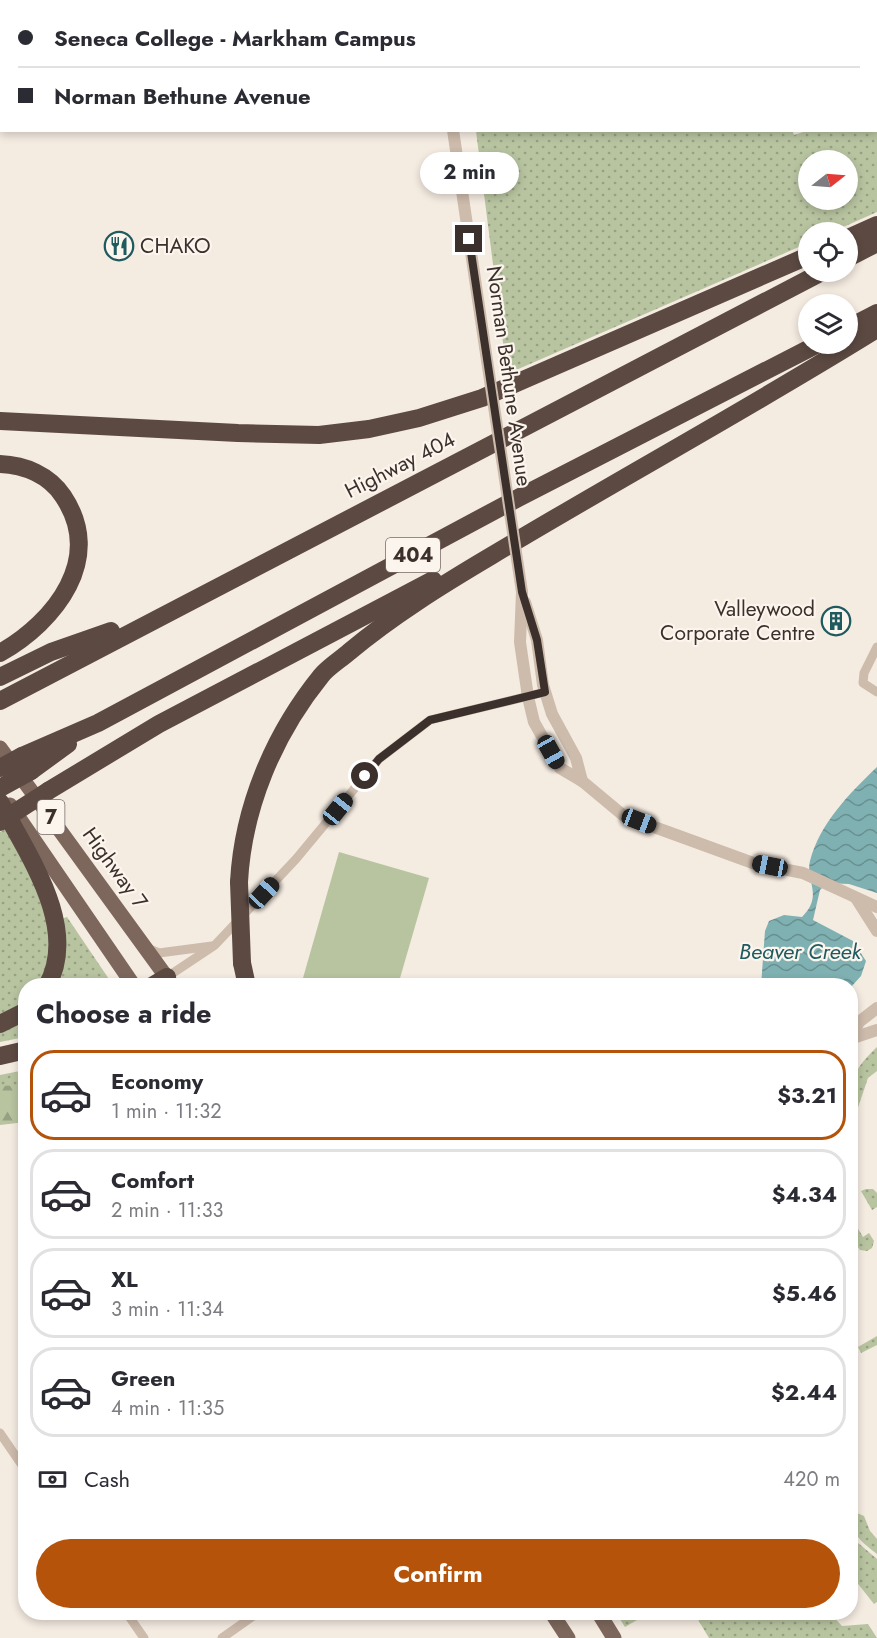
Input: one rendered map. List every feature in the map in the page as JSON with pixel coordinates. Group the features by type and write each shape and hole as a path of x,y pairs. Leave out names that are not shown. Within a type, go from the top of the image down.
{"highway":[{"path":"858,234 877,225"},
{"path":"858,253 877,243"},
{"path":"0,420 250,434 319,435 369,429 419,418 482,398 798,260"},
{"name":"Highway 404","path":"0,701 803,282"},
{"path":"858,323 877,313"},
{"path":"245,978 242,963 239,882 241,849 250,807 276,744 322,674 375,630 465,572 569,509 788,384 877,329"},
{"name":"404","path":"26,764 98,723 520,497 799,354"},
{"path":"0,464 34,470 57,487 71,507 79,530 79,560 63,594 45,619 18,643 0,653"},
{"path":"0,822 159,724 569,509"},
{"path":"0,677 51,652 167,612"},
{"path":"0,768 26,764"},
{"path":"0,789 26,764"},
{"path":"0,802 33,864 56,920 59,945 51,978"},
{"path":"0,1024 18,1015"},
{"path":"0,1056 18,1052"}],"main road":[{"name":"Highway 7","path":"0,748 147,948 162,978"},
{"name":"7","path":"0,789 129,978"},
{"path":"556,1620 568,1638"},
{"path":"603,1620 614,1638"}],"street":[{"name":"Norman Bethune Avenue","path":"453,132 522,592 537,640 545,692 552,714 576,758 582,781"},
{"name":"Norman Bethune Avenue","path":"522,592 520,642 528,697 534,722 560,768 582,781 624,816 753,863 803,873 877,907"},
{"path":"877,647 864,673 863,683 877,692"},
{"path":"171,978 215,945 296,859 379,759 430,720 545,692"},
{"path":"856,897 877,931"},
{"path":"147,948 159,953 215,945"},
{"path":"858,1025 877,1008"},
{"path":"858,1038 877,1030"},
{"path":"0,1433 18,1459"},
{"path":"132,1620 144,1638"},
{"path":"222,1638 248,1620"}],"green space":[{"path":"476,132 793,132 794,135 803,132 877,132 877,212 854,222 798,222 798,247 507,374"},
{"path":"7,828 29,868 48,918 52,945 43,978 18,978 18,1008 0,1016 0,832"},
{"path":"339,852 429,878 400,978 303,978"},
{"path":"67,917 108,978 57,978 61,919"},
{"path":"18,1023 18,1038 0,1042 0,1031"},
{"path":"877,1047 877,1071 868,1078 858,1107 858,1070"},
{"path":"18,1071 18,1123 0,1125 0,1075"},
{"path":"18,1085 18,1123 0,1124 0,1086"},
{"path":"873,1189 877,1193 877,1207 872,1210 861,1191"},
{"path":"858,1229 863,1237 869,1233 874,1241 872,1248 867,1251 860,1250"},
{"path":"877,1336 877,1345 861,1353 858,1347"},
{"path":"858,1513 864,1516 870,1531 877,1539 877,1554 858,1536"},
{"path":"858,1543 877,1559 877,1602 874,1604 858,1584"},
{"path":"620,1620 637,1620 625,1627"},
{"path":"698,1620 836,1620 842,1626 868,1624 877,1638 709,1638"}],"water":[{"name":"Beaver Creek","path":"877,767 877,893 849,884 827,883 820,890 813,920 853,941 866,961 861,976 858,979 762,978 765,931 769,921 784,915 802,917 808,909 813,895 810,861 821,834 846,799"}],"place":[{"name":"CHAKO","path":"119,246"},
{"name":"Valleywood Corporate Centre","path":"836,621"}],"route":[{"path":"365,776 379,759 430,720 545,692 537,640 522,592 469,239"}]}
